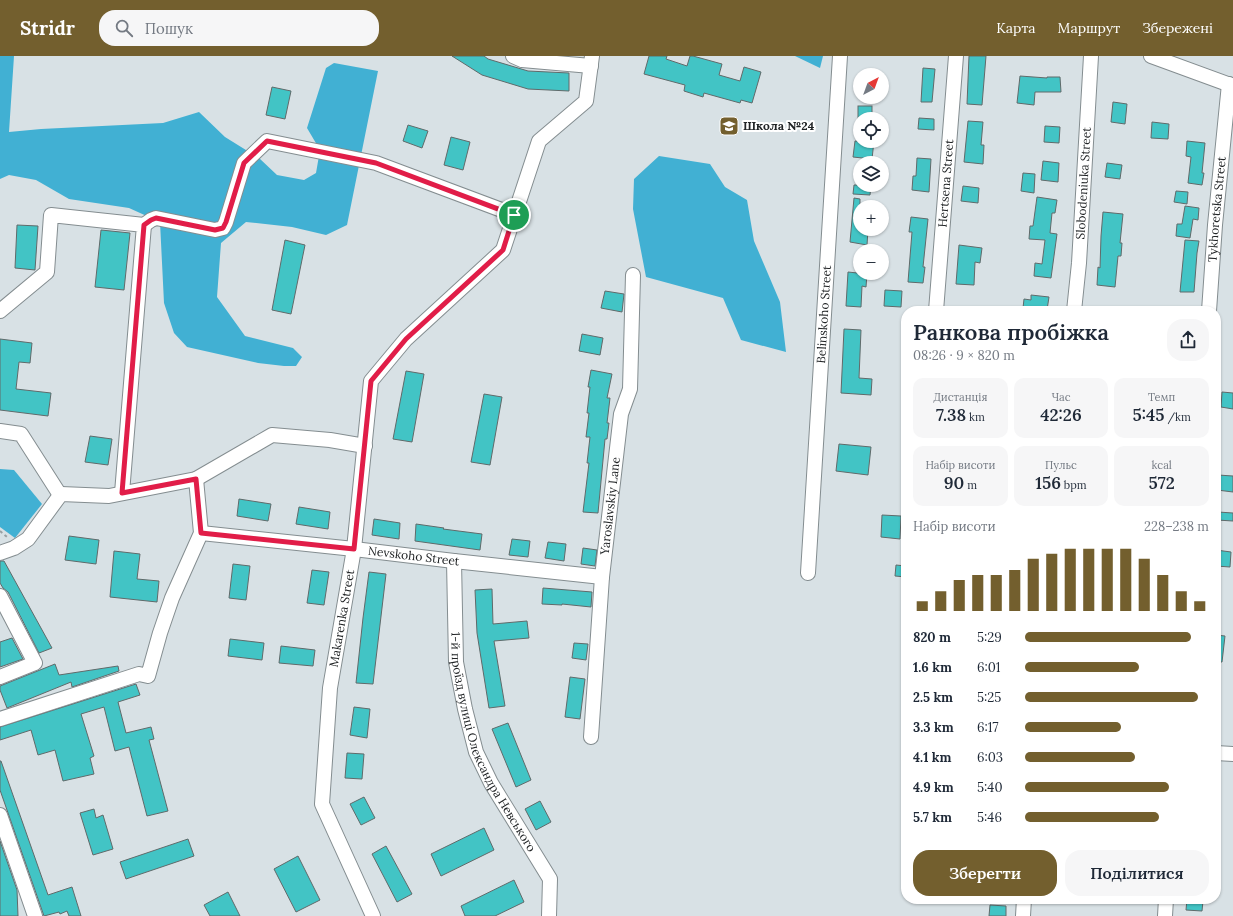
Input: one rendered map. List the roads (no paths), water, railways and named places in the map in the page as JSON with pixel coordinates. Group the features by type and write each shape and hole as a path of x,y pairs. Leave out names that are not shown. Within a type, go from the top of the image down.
{"street":[{"path":"513,56 522,60 592,61"},
{"name":"Belinskoho Street","path":"808,573 840,56"},
{"name":"Hertsena Street","path":"936,306 956,56"},
{"name":"Slobodeniuka Street","path":"1074,306 1091,56"},
{"path":"1151,56 1231,85"},
{"name":"Makarenka Street","path":"373,916 322,804 330,688 354,549 371,381 406,339 503,250 540,141 586,101 592,61"},
{"name":"Tykhoretska Street","path":"1209,306 1215,225 1231,85"},
{"path":"0,311 47,272 51,215 144,225 156,218 215,230 223,228 244,163 267,141 376,163 514,215"},
{"path":"122,493 144,225"},
{"name":"Yaroslavskiy Lane","path":"591,737 602,578 621,414 630,389 634,275"},
{"path":"0,431 21,434 60,495"},
{"path":"0,553 14,548 28,539 61,494 109,496 196,479 272,436 330,440 365,446"},
{"path":"0,719 139,674 148,676 172,598 201,533 196,479"},
{"name":"Nevskoho Street","path":"201,533 602,578"},
{"name":"1-й проїзд вулиці Олександра Невського","path":"454,561 456,662 468,723 476,752 491,783 550,879 549,916"},
{"path":"0,596 35,664 0,678"},
{"path":"1221,753 1233,754"},
{"path":"0,815 35,916"},
{"path":"1023,916 1024,904"},
{"path":"1165,916 1166,904"}],"place":[{"name":"Школа №24","path":"729,126"}]}
